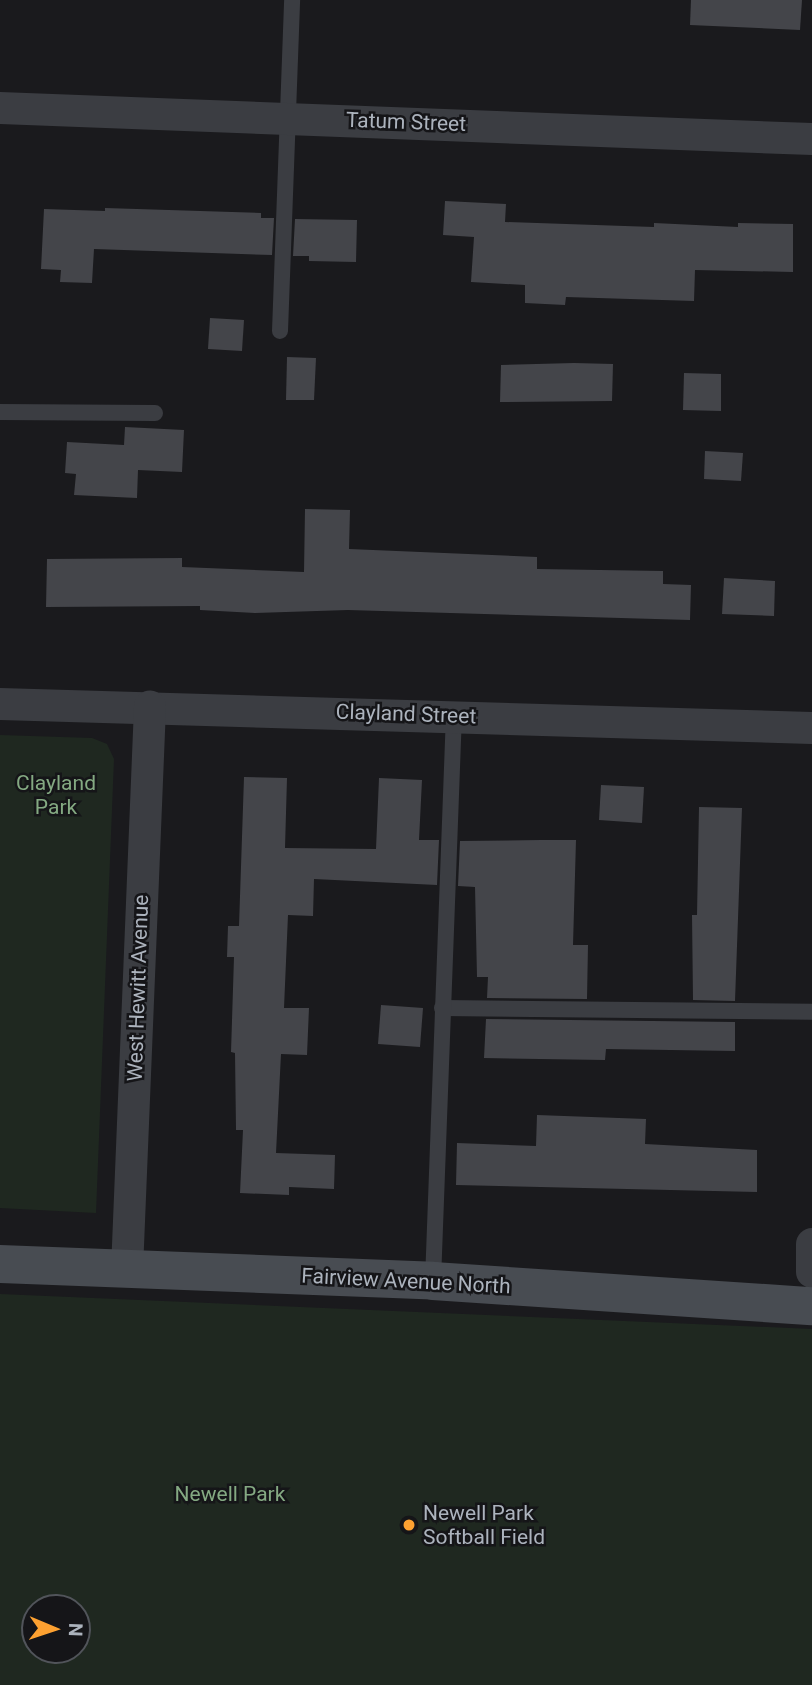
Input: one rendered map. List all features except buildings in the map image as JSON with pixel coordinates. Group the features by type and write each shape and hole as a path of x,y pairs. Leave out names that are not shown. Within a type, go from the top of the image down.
{"street":[{"name":"Tatum Street","path":"0,108 812,139"},
{"name":"Clayland Street","path":"0,704 150,706 812,728"},
{"name":"West Hewitt Avenue","path":"127,1270 150,706"},
{"path":"812,1244 812,1272"},
{"name":"Fairview Avenue North","path":"0,1264 433,1281 812,1306"}],"lane":[{"path":"280,331 292,0"},
{"path":"0,412 155,414"},
{"path":"433,1281 454,715"},
{"path":"442,1008 812,1012"}],"green space":[{"name":"Clayland Park","path":"0,735 92,738 107,744 114,759 96,1213 0,1208"},
{"name":"Newell Park","path":"0,1294 812,1329 812,1685 0,1685"}],"place":[{"name":"Newell Park Softball Field","path":"409,1525"}]}
